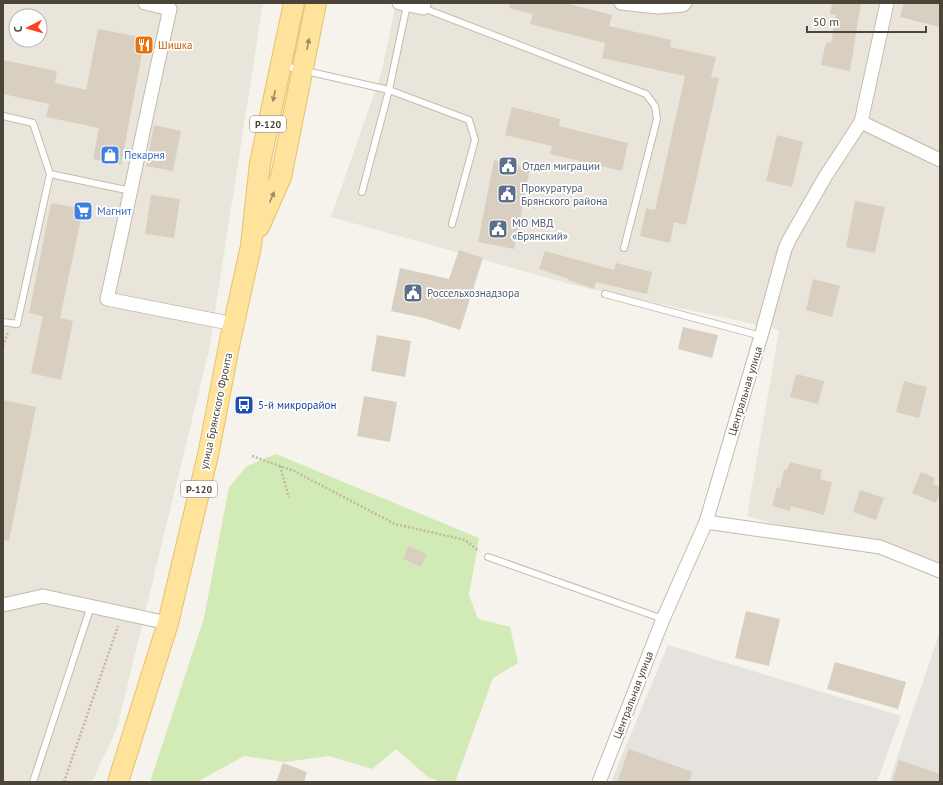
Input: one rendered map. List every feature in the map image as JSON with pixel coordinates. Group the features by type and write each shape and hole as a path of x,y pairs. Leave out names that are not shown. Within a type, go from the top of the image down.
{"main road":[{"name":"улица Брянского Фронта","path":"118,782 168,623 208,455 251,246 260,163 294,3"},
{"name":"улица Брянского Фронта","path":"251,246 281,176 316,3"}],"street":[{"path":"145,3 170,9 107,299 234,324"},
{"path":"621,3 658,7 683,5 685,3"},
{"name":"Центральная улица","path":"599,782 663,619 706,522 785,249 825,177 861,122 887,3"},
{"path":"403,4 423,6"},
{"path":"861,122 940,160"},
{"path":"706,522 880,547 940,571"},
{"path":"3,605 43,596 168,623"}],"lane":[{"path":"362,192 389,90 403,4"},
{"path":"423,6 646,94 655,106 657,119 624,248"},
{"path":"281,66 389,90 469,120 475,140 452,224"},
{"path":"3,116 33,122 50,174 17,324 3,322"},
{"path":"50,174 131,191"},
{"path":"605,294 761,336"},
{"path":"488,556 663,619"},
{"path":"33,782 91,606"}],"path":[{"path":"252,456 294,471 395,524 465,540 488,556"},
{"path":"280,466 289,498"},
{"path":"64,782 122,613"}],"shaded area":[{"path":"3,3 263,3 209,350 117,728 92,782 3,782"},
{"path":"396,3 940,3 940,570 747,516 779,330 577,286 331,217 381,74"},
{"path":"940,631 940,782 889,782"},
{"path":"668,645 901,716 877,782 611,782"}],"green space":[{"path":"276,454 479,538 469,595 478,619 510,627 518,663 493,678 455,782 441,782 428,777 396,749 372,769 329,756 285,762 244,756 197,782 150,782 204,618 229,487 247,466"}],"building":[{"path":"510,3 565,3 612,15 609,26 671,40 670,47 716,57 711,77 719,78 686,225 674,222 670,243 640,236 646,208 655,210 685,76 602,58 605,43 530,24 533,14 509,8"},
{"path":"832,3 861,3 850,71 821,65 826,42 831,43 836,15 830,14"},
{"path":"904,3 940,3 940,27 900,17"},
{"path":"98,29 145,38 121,165 93,159 99,128 46,117 49,104 3,94 3,60 57,71 55,83 86,90"},
{"path":"512,107 560,119 559,126 628,143 622,171 550,154 552,146 505,135"},
{"path":"154,125 181,131 173,171 146,166"},
{"path":"777,135 803,142 792,187 766,181"},
{"path":"494,160 530,168 514,249 478,242"},
{"path":"151,195 180,199 174,238 145,234"},
{"path":"855,201 885,207 875,253 846,247"},
{"path":"51,203 83,209 60,318 73,321 61,380 31,373 43,316 29,313"},
{"path":"459,250 483,258 460,330 424,318 391,311 400,268 449,279"},
{"path":"545,251 614,270 616,263 652,272 647,294 596,282 594,289 539,269"},
{"path":"813,279 840,286 832,317 806,310"},
{"path":"683,327 718,335 712,358 678,349"},
{"path":"377,335 411,341 405,377 371,371"},
{"path":"796,374 824,381 818,404 790,397"},
{"path":"904,381 927,387 919,418 896,412"},
{"path":"364,396 397,402 390,442 357,436"},
{"path":"3,400 36,407 9,541 3,540"},
{"path":"790,462 822,470 820,479 832,482 824,515 791,506 790,511 772,506 777,487 780,488 784,470 787,470"},
{"path":"921,472 935,478 933,484 940,487 940,493 936,503 912,493"},
{"path":"860,490 884,498 876,520 853,512"},
{"path":"409,546 427,554 421,567 403,559"},
{"path":"746,611 780,619 769,666 735,658"},
{"path":"835,662 906,682 898,709 827,689"},
{"path":"629,749 692,772 689,782 617,782"},
{"path":"899,760 940,774 940,782 892,782"},
{"path":"283,763 307,772 304,782 276,782"}],"place":[{"name":"Шишка","path":"144,45"},
{"name":"Пекарня","path":"110,155"},
{"name":"Отдел миграции","path":"508,166"},
{"name":"Прокуратура Брянского района","path":"507,194"},
{"name":"Магнит","path":"83,211"},
{"name":"МО МВД «Брянский»","path":"498,229"},
{"name":"Россельхознадзора","path":"413,293"},
{"name":"5-й микрорайон","path":"244,405"}]}
